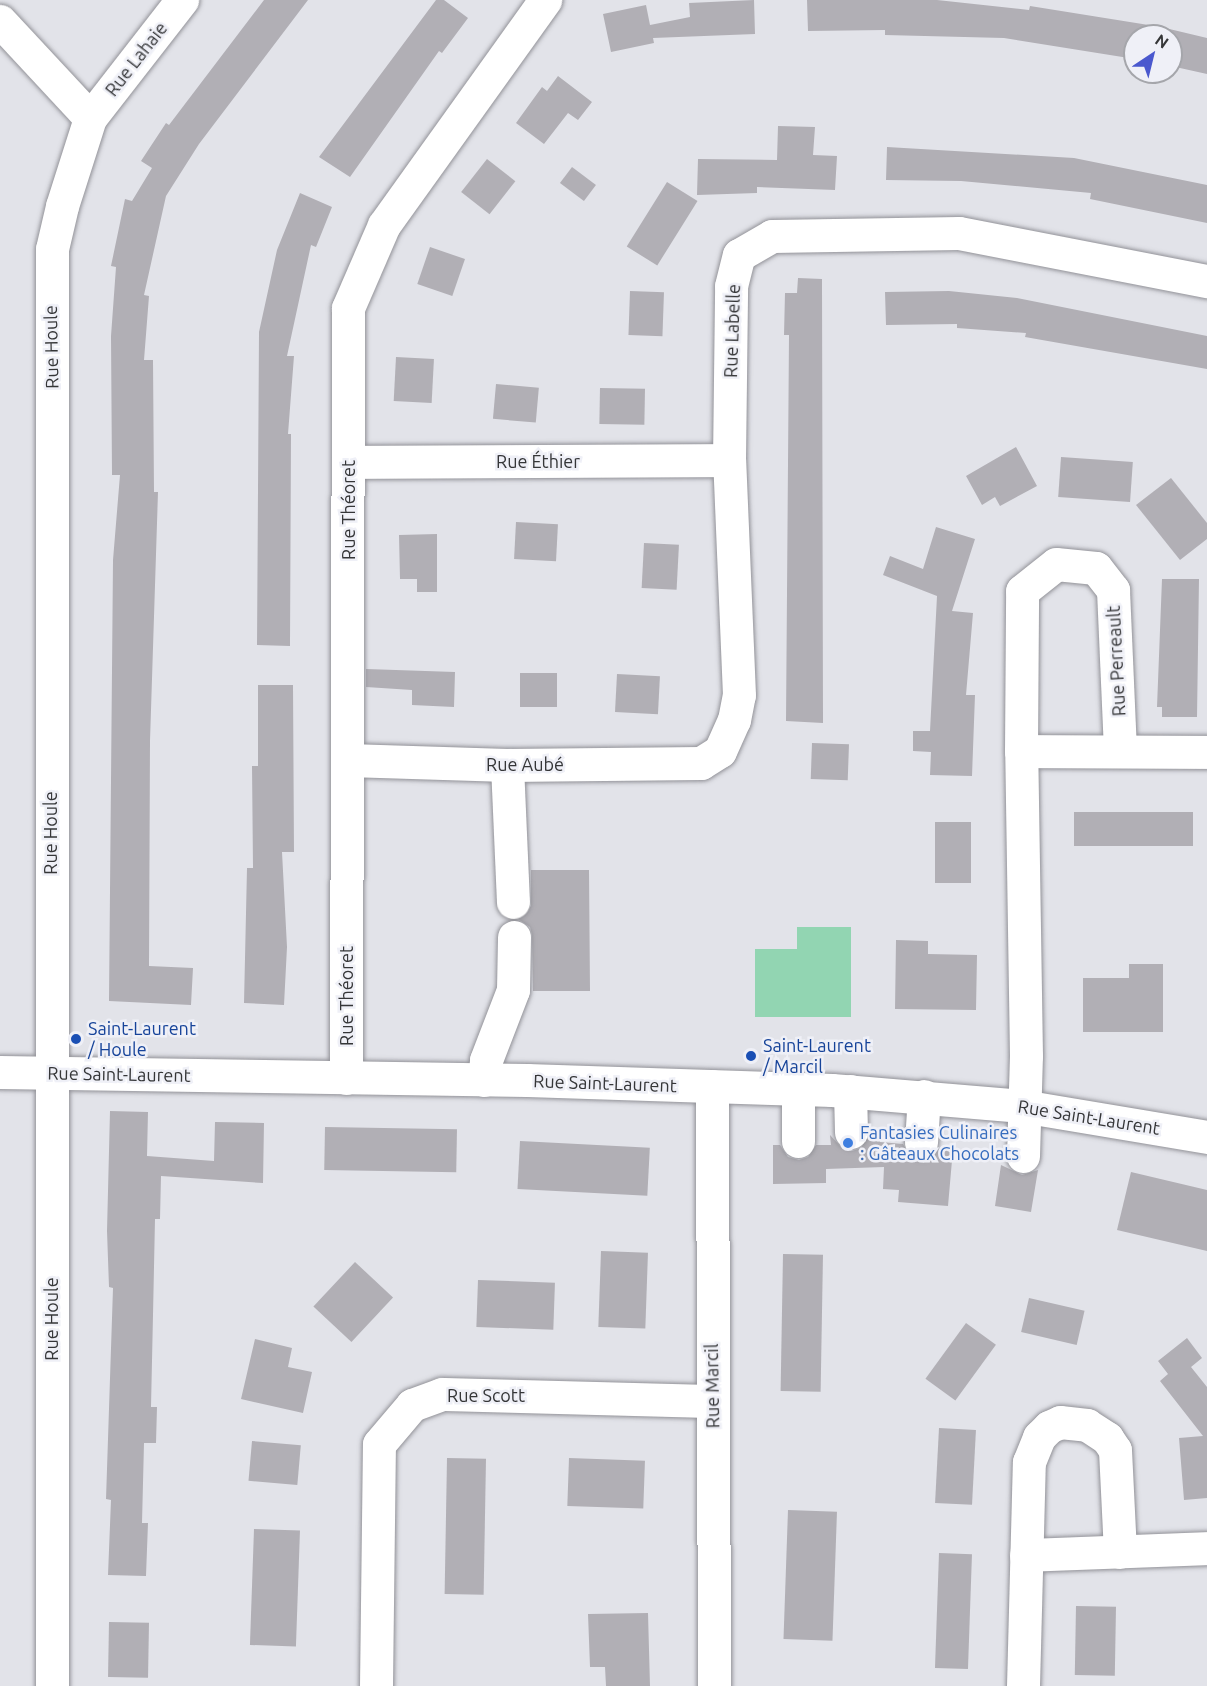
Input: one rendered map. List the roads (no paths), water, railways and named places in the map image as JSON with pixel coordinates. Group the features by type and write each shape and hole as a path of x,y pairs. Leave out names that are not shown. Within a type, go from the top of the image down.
{"street":[{"name":"Rue Lahaie","path":"90,118 183,0"},
{"name":"Rue Théoret","path":"346,1078 348,308 384,225 545,0"},
{"path":"0,21 90,118"},
{"name":"Rue Houle","path":"52,1686 50,283 62,206 90,118"},
{"name":"Rue Labelle","path":"701,763 720,751 734,720 739,695 729,460 731,286 740,255 772,236 959,233 1207,281"},
{"name":"Rue Éthier","path":"348,462 729,460"},
{"name":"Rue Perreault","path":"1023,1156 1022,1106 1026,1056 1021,751 1022,591 1056,564 1096,568 1113,590 1120,751"},
{"path":"1021,751 1207,752"},
{"name":"Rue Aubé","path":"348,760 507,765 701,763"},
{"path":"507,765 508,832 513,902"},
{"path":"484,1080 486,1060 513,990 514,937"},
{"name":"Rue Saint-Laurent","path":"0,1072 484,1080 850,1091 1022,1106 1207,1137"},
{"name":"Rue Marcil","path":"712,1086 714,1686"},
{"path":"798,1089 798,1141"},
{"path":"850,1091 850,1132"},
{"path":"921,1142 924,1096"},
{"name":"Rue Scott","path":"376,1686 379,1444 412,1405 442,1394 712,1401"},
{"path":"1023,1686 1026,1555 1032,1449 1049,1427 1074,1421 1098,1430 1114,1450 1120,1552"},
{"path":"1026,1555 1207,1548"}],"place":[{"name":"Saint-Laurent / Houle","path":"76,1039"},
{"name":"Saint-Laurent / Marcil","path":"751,1056"},
{"name":"Fantasies Culinaires : Gâteaux Chocolats","path":"848,1143"}]}
